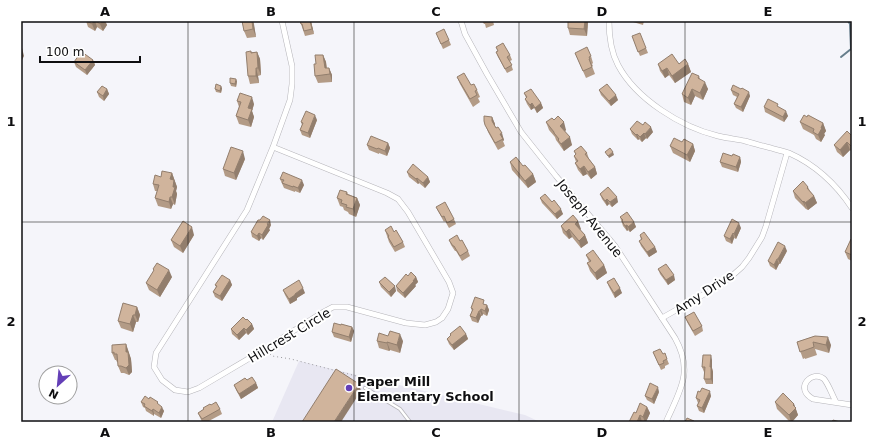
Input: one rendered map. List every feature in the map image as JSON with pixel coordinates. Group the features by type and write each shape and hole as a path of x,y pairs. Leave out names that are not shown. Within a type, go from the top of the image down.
{"street":[{"name":"Hillcrest Circle","path":"273,147 387,193 398,199 408,212 449,282 453,293 448,309 442,318 436,322 425,325 406,323 347,307 333,307 199,388 188,392 175,390 162,380 154,367 156,353 247,210 290,102 292,66 282,21"},
{"name":"Joseph Avenue","path":"461,21 465,34 521,132 556,176 616,246 680,347 685,363 685,369 681,388 666,422"},
{"path":"609,21 609,33 612,48 618,64 629,81 643,96 659,108 703,132 787,152 804,160 821,172 839,190 852,208"},
{"name":"Amy Drive","path":"662,318 724,282 749,258 759,242 766,226 787,152"},
{"path":"836,402 824,380 819,376 816,376 806,382 804,387 809,397 813,399 852,405"}],"lane":[{"path":"365,388 400,409 410,422"}],"path":[{"path":"269,354 272,356 291,359 360,377 368,383 365,388"}],"shaded area":[{"name":"Paper Mill Elementary School","path":"299,361 525,415 540,422 272,422"}],"building":[{"path":"87,21 94,21 92,24"},
{"path":"242,21 252,21 253,29 244,31"},
{"path":"300,21 310,21 312,29 304,31"},
{"path":"568,21 585,21 584,29 568,28"},
{"path":"444,29 449,40 441,44 436,33"},
{"path":"640,33 646,48 638,52 632,36"},
{"path":"503,43 510,55 507,57 512,65 505,69 496,52 498,51 496,47"},
{"path":"587,47 591,56 589,59 592,67 583,71 575,53"},
{"path":"251,51 251,53 257,52 258,68 256,68 256,76 248,76 246,52"},
{"path":"82,52 93,60 85,70 74,62"},
{"path":"672,54 679,64 685,59 688,64 672,76 667,68 662,71 658,64"},
{"path":"315,55 323,55 325,68 329,68 330,74 315,76"},
{"path":"464,73 471,85 474,84 477,90 475,91 477,95 470,99 457,77"},
{"path":"692,73 699,76 698,78 705,82 700,93 692,89 688,98 682,94"},
{"path":"230,78 236,79 235,84 230,83"},
{"path":"216,84 221,86 220,91 215,89"},
{"path":"607,84 616,95 609,101 599,90"},
{"path":"733,85 749,92 741,107 734,104 739,94 731,90"},
{"path":"102,86 107,89 103,96 97,92"},
{"path":"531,89 541,103 535,108 532,103 530,105 525,99 527,97 524,93"},
{"path":"240,93 252,97 248,108 252,109 248,120 236,116 241,102 237,101"},
{"path":"768,99 778,104 777,106 786,111 783,117 764,107"},
{"path":"306,111 315,115 308,133 300,130 303,123 301,122"},
{"path":"804,115 807,117 808,115 823,123 818,135 813,132 814,129 800,122"},
{"path":"484,116 492,117 492,121 496,128 498,127 502,133 500,134 503,139 495,143 485,125"},
{"path":"558,116 564,122 560,126 570,137 561,144 546,122 552,118 554,120"},
{"path":"637,121 643,125 645,122 651,127 640,137 630,129"},
{"path":"847,131 852,136 852,147 847,142 840,150 834,145"},
{"path":"371,136 388,143 385,151 367,145"},
{"path":"674,138 682,142 684,139 693,144 687,155 670,146"},
{"path":"581,146 595,167 588,172 584,166 580,169 575,163 578,161 574,156 576,154 574,151"},
{"path":"231,147 243,151 234,173 223,169"},
{"path":"610,148 613,152 608,156 605,152"},
{"path":"723,153 732,156 733,154 740,157 736,167 720,162"},
{"path":"516,157 523,166 525,165 533,174 525,181 510,162"},
{"path":"413,164 428,177 423,183 407,172"},
{"path":"162,171 172,173 170,179 174,180 173,187 175,187 169,202 155,198 159,185 153,184 155,175 161,177"},
{"path":"283,172 302,180 298,188 282,183 284,180 280,179"},
{"path":"803,181 814,196 805,203 793,191"},
{"path":"608,187 617,197 610,202 607,199 605,201 600,194"},
{"path":"340,190 357,198 353,209 346,207 347,205 341,203 342,200 337,198"},
{"path":"545,194 552,202 554,200 561,209 555,214 540,198"},
{"path":"445,202 454,219 447,223 444,216 442,217 436,207"},
{"path":"627,212 634,222 628,227 627,225 625,226 620,217"},
{"path":"573,215 578,221 575,224 585,235 579,241 569,229 566,232 561,226"},
{"path":"263,216 270,220 262,235 259,233 257,236 251,232 258,220 260,220"},
{"path":"732,219 739,223 730,239 724,236"},
{"path":"183,221 192,227 180,246 171,240"},
{"path":"391,226 394,232 396,230 403,242 394,247 385,230"},
{"path":"644,232 655,247 647,252 639,241 642,239 640,235"},
{"path":"457,235 460,241 462,240 468,251 460,256 449,240"},
{"path":"852,239 852,255 845,252"},
{"path":"778,242 785,246 774,265 768,261"},
{"path":"593,250 604,265 595,273 587,263 591,261 586,255"},
{"path":"157,263 169,270 157,290 146,283"},
{"path":"666,264 674,275 666,280 658,269"},
{"path":"411,272 416,277 403,293 396,286 406,274 408,276"},
{"path":"222,275 230,280 220,296 213,292 217,286 215,285"},
{"path":"385,277 395,286 389,292 379,282"},
{"path":"614,278 620,288 614,293 607,282"},
{"path":"299,280 303,288 289,299 283,290"},
{"path":"475,297 484,300 483,304 487,305 485,311 481,309 476,318 470,316"},
{"path":"123,303 137,307 130,324 118,321"},
{"path":"694,312 702,326 693,331 685,317"},
{"path":"243,317 252,324 246,330 244,328 237,335 231,329"},
{"path":"334,323 352,327 349,337 332,332"},
{"path":"460,326 466,334 452,345 447,339 451,335 450,334"},
{"path":"390,331 400,334 397,345 377,341 379,333 388,336"},
{"path":"815,336 828,337 826,345 813,342 814,347 800,352 797,342"},
{"path":"126,344 129,365 126,368 118,366 117,354 114,354 114,352 112,353 112,345"},
{"path":"660,349 663,354 665,353 667,359 663,361 664,363 659,365 653,352"},
{"path":"703,355 711,355 711,379 704,379 705,367 702,367"},
{"path":"336,369 359,384 334,422 302,422"},
{"path":"252,377 256,383 239,394 234,385 245,378 247,380"},
{"path":"650,383 658,387 652,399 645,396"},
{"path":"702,388 710,391 702,408 697,406 700,400 696,398 698,391 700,392"},
{"path":"783,393 796,408 789,415 775,402"},
{"path":"145,396 158,402 157,403 162,407 159,413 144,406 145,404 141,402"},
{"path":"216,402 220,409 202,419 198,413 204,409 203,408"},
{"path":"640,403 647,407 643,417 640,415 637,422 629,422 634,412 636,413"},
{"path":"687,418 694,421 694,422 685,422"}],"waterway":[{"path":"841,57 851,49 850,24 848,21"}],"place":[{"name":"Paper Mill Elementary School","path":"349,388"}]}
